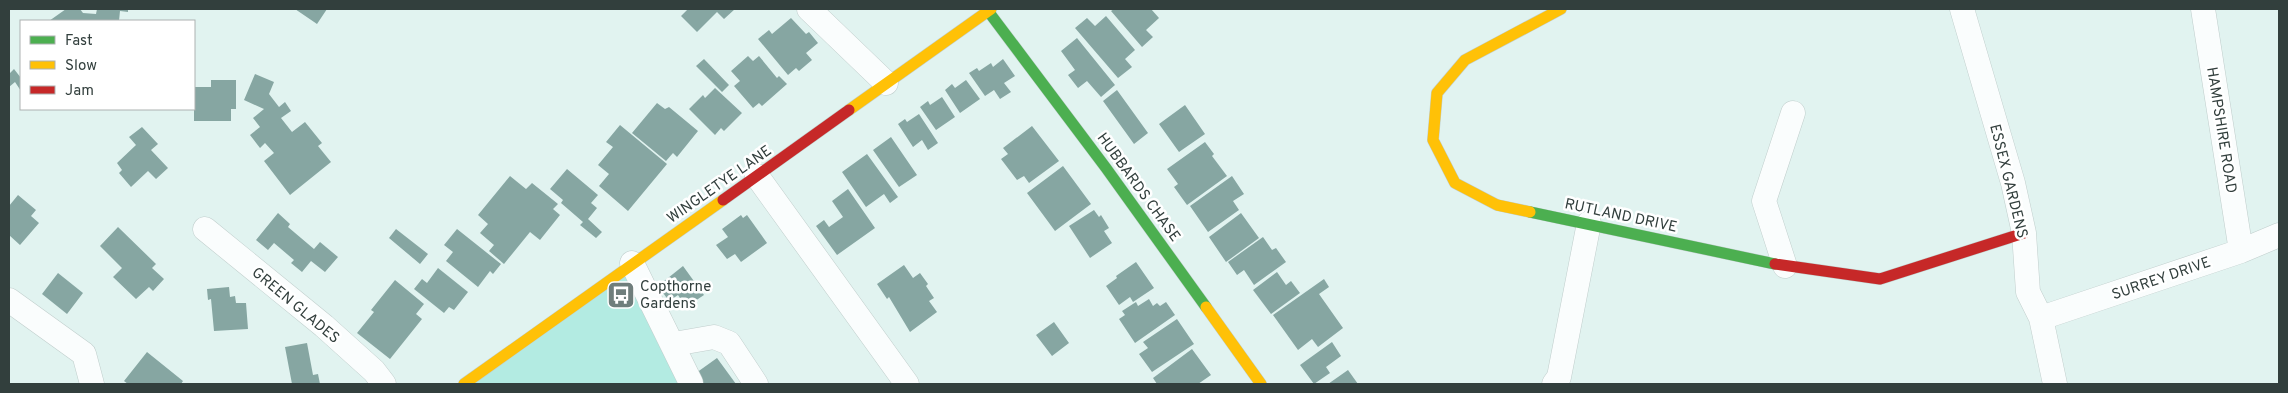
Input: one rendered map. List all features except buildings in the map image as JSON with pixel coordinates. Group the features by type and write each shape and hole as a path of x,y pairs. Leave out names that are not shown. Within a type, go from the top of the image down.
{"street":[{"path":"809,9 886,83"},
{"name":"RUTLAND DRIVE","path":"1561,9 1465,60 1437,93 1434,140 1456,183 1497,204 1785,266 1880,279 2024,233"},
{"name":"ESSEX GARDENS","path":"1962,9 2013,183 2024,233 2028,292 2041,318 2055,384"},
{"name":"HAMPSHIRE ROAD","path":"2203,9 2241,251"},
{"name":"WINGLETYE LANE","path":"464,384 990,10"},
{"name":"HUBBARDS CHASE","path":"990,10 1153,232 1261,384"},
{"path":"1785,266 1764,201 1793,113"},
{"path":"757,176 907,384"},
{"path":"1554,384 1559,377 1589,223"},
{"name":"GREEN GLADES","path":"205,229 324,326 374,371 384,384"},
{"name":"SURREY DRIVE","path":"2041,318 2241,251 2279,235"},
{"path":"632,264 674,344 691,383"},
{"path":"9,300 84,354 92,384"},
{"path":"674,344 714,338 729,343 756,384"}],"green space":[{"path":"632,263 683,384 469,384"}],"traffic: fast":[{"path":"988,11 1106,168 1206,307"},
{"path":"1530,212 1775,264"}],"traffic: slow":[{"path":"849,110 991,9"},
{"path":"1530,212 1497,205 1455,183 1433,140 1437,93 1465,60 1561,9"},
{"path":"464,384 723,200"},
{"path":"1206,307 1261,384"}],"traffic: jam":[{"path":"723,200 849,110"},
{"path":"1775,264 1880,279 2024,233"}],"place":[{"name":"Copthorne Gardens","path":"621,295"}]}
